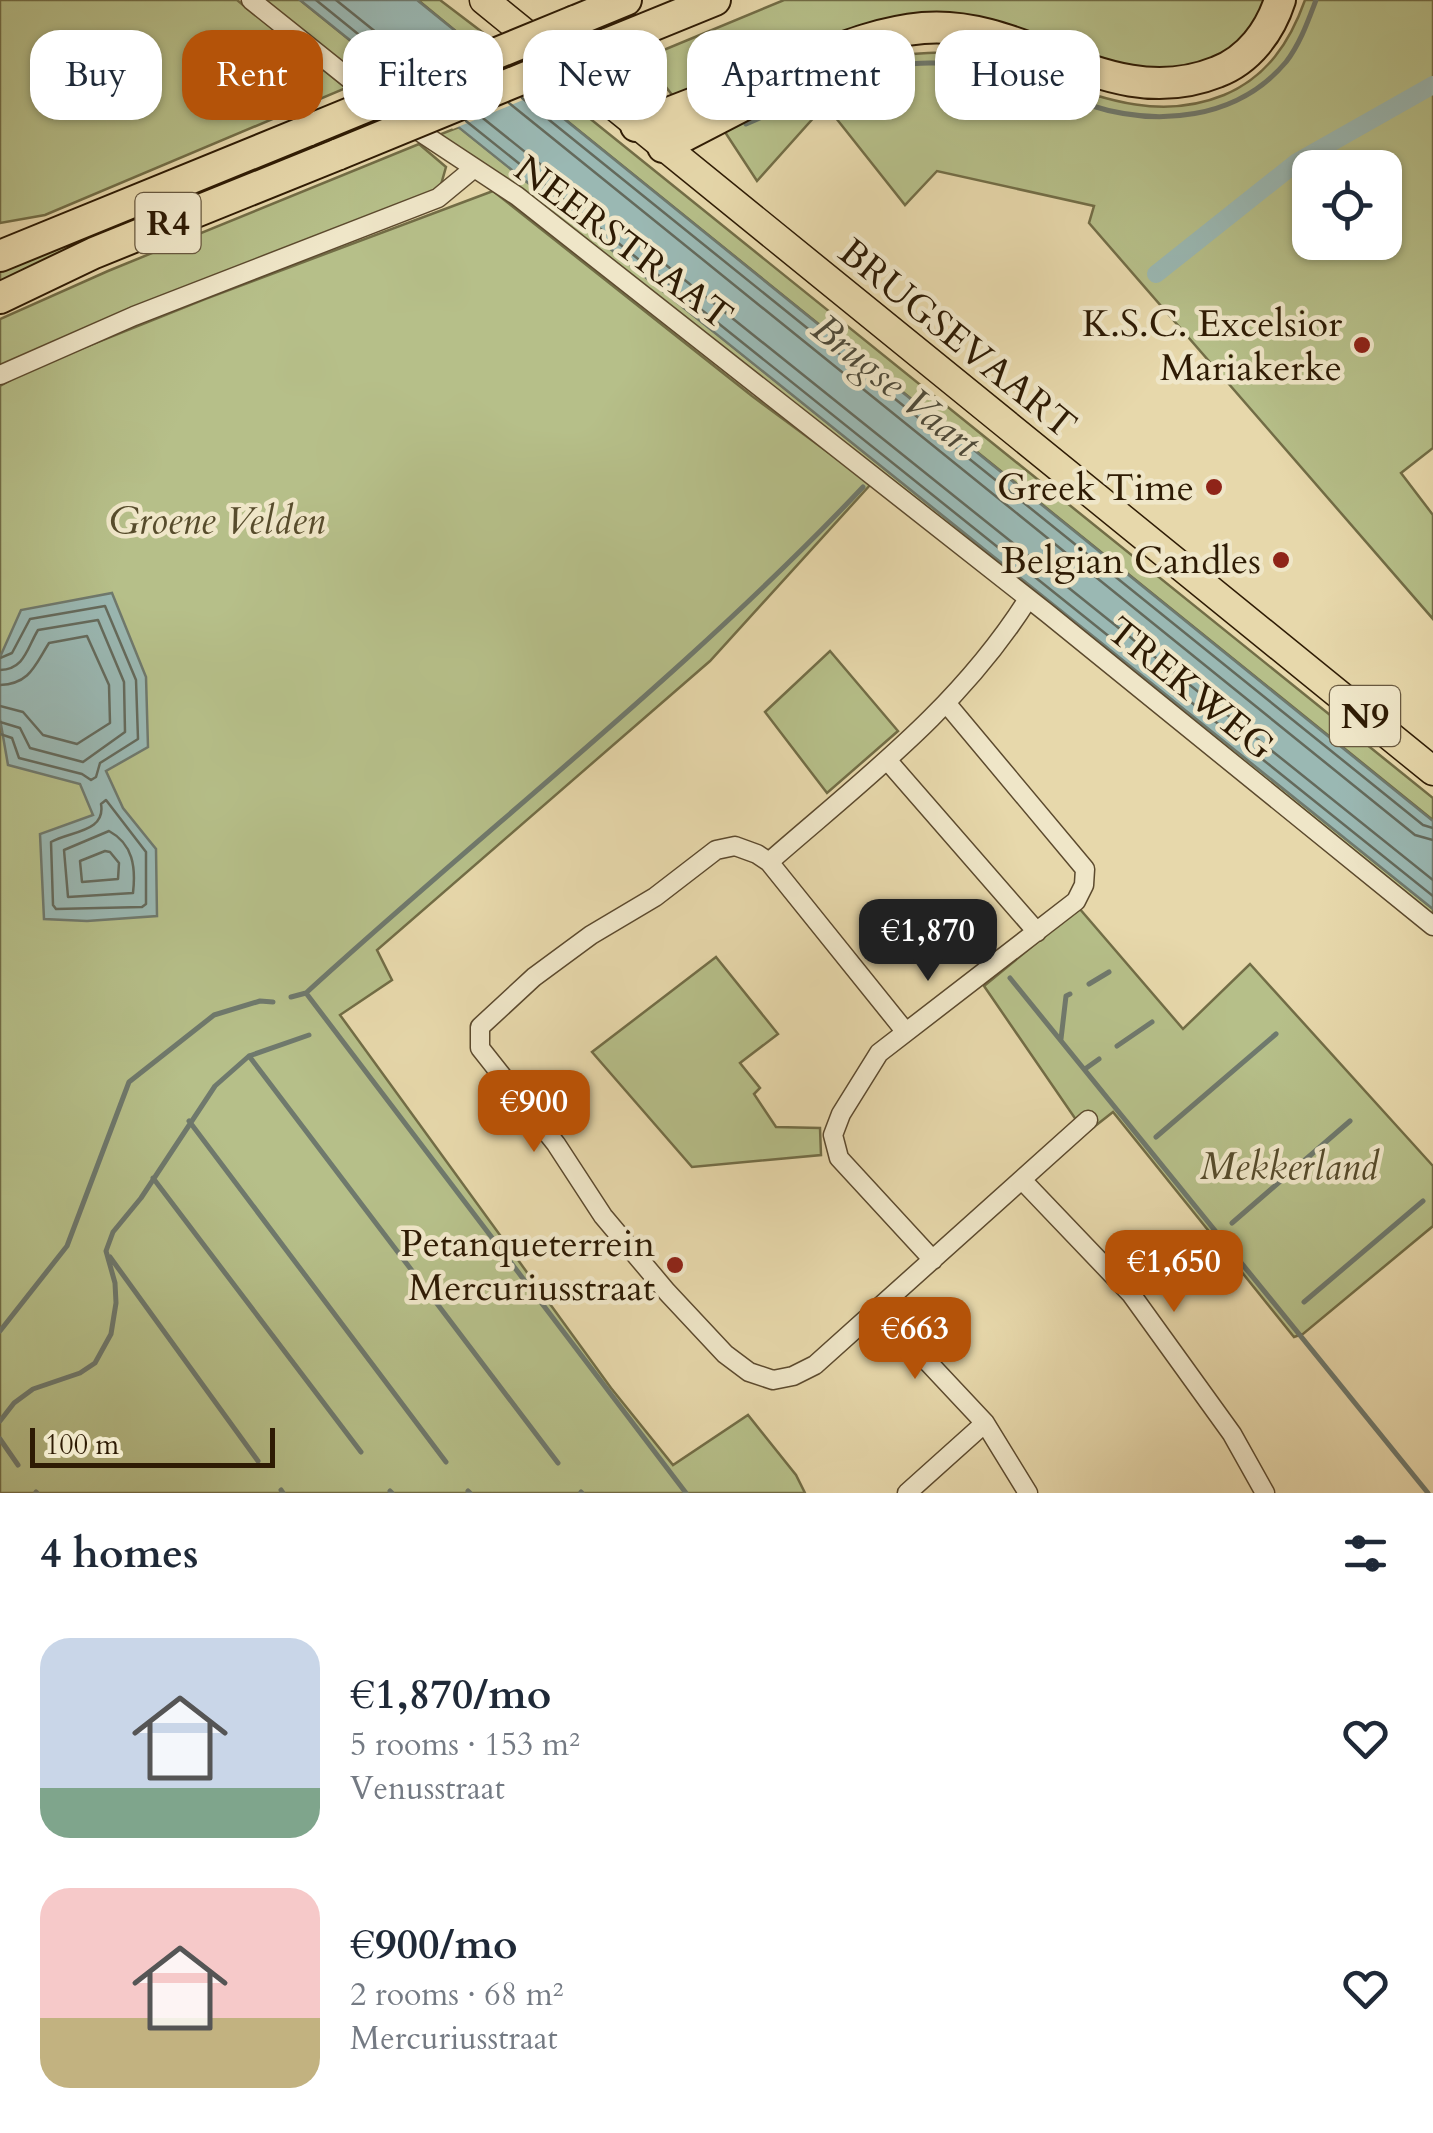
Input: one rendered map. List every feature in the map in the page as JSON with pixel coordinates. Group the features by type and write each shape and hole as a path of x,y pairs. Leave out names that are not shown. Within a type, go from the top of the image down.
{"highway":[{"name":"R4","path":"0,256 626,0"},
{"name":"R4","path":"0,298 94,253 715,0"},
{"path":"636,126 864,38 930,27 980,32 1102,75 1161,85 1186,82 1227,68 1245,55 1261,40 1280,0"},
{"path":"663,146 811,72 879,48 930,40 969,43 1004,52 1099,86 1132,93 1188,94 1233,78 1252,63 1270,46 1292,0"}],"main road":[{"name":"BRUGSEVAART","path":"484,0 1433,771"}],"street":[{"name":"NEERSTRAAT","path":"251,0 396,116 517,196 859,466"},
{"path":"0,375 134,316 438,198 473,168"},
{"name":"TREKWEG","path":"859,466 1433,926"},
{"path":"769,862 888,761 947,704 1004,638 1028,599"},
{"path":"933,1260 839,1158 834,1136 841,1114 879,1053 1076,901 1084,885 1085,868 947,704"},
{"path":"888,761 1037,932"},
{"path":"905,1031 769,862 735,846 716,850 655,897 591,934 534,977 480,1027 480,1048 556,1144 616,1232 725,1354 749,1372 773,1380 815,1365 1088,1120"},
{"path":"1023,1182 1130,1294 1232,1434 1265,1493"},
{"path":"879,1310 985,1423 1028,1493"},
{"path":"906,1493 985,1423"}],"green space":[{"path":"0,0 237,0 274,30 182,30 182,120 270,120 45,215 0,223"},
{"path":"263,0 300,0 343,35 343,65 323,49 323,30 300,30"},
{"path":"418,0 440,0 479,30 454,30"},
{"path":"784,0 1274,0 1243,49 1190,71 1122,68 1100,60 1100,30 1013,30 979,18 915,34 915,30 712,30"},
{"path":"1305,0 1433,0 1433,448 1401,473 1433,515 1433,619 1089,223 1094,206 937,171 905,205 838,120 915,120 915,54 935,53 935,120 1100,120 1100,97 1148,106 1185,105 1224,95 1265,68 1284,44"},
{"path":"687,40 687,92 673,96 667,88 667,49"},
{"path":"323,69 343,86 343,89 323,98"},
{"path":"566,120 592,120 1433,798 1433,820"},
{"path":"733,120 812,120 757,181 721,126"},
{"path":"459,127 1433,909 1433,918 436,136"},
{"path":"330,132 340,138 0,283 0,270"},
{"path":"419,144 446,167 440,188 0,368 0,319"},
{"name":"Groene Velden","path":"493,191 752,396 871,484 710,661 377,950 392,980 340,1015 611,1388 673,1465 748,1415 796,1475 805,1493 0,1493 0,386 33,368 205,299"},
{"path":"830,651 898,731 827,793 765,712"},
{"name":"Mekkerland","path":"1079,908 1183,1029 1250,964 1433,1166 1433,1226 1303,1334 1294,1337 1113,1112 1090,1130 1081,1127 984,986"},
{"path":"716,957 778,1034 740,1063 760,1088 754,1094 776,1127 820,1128 821,1155 692,1167 592,1052"}],"water":[{"path":"300,0 417,0 454,30 343,30 343,34"},
{"path":"503,69 523,86 523,120 566,120 1433,821 1433,909 450,120 503,120"},
{"path":"112,593 146,677 148,747 106,771 123,808 156,849 157,916 87,921 44,919 40,834 93,815 80,784 8,765 0,719 0,657 21,610"}],"pier":[{"path":"503,63 523,79 523,100 503,108"},
{"path":"442,120 475,120 453,129"}],"waterway":[{"path":"746,124 861,75 885,68 934,63 994,73 1115,112 1142,116 1195,114 1244,96 1266,81 1291,55 1316,0"},
{"path":"1156,274 1297,162 1433,85"},
{"path":"306,993 660,683 863,487"},
{"path":"1089,984 1109,972"},
{"path":"1010,978 1428,1493"},
{"path":"291,997 306,993 686,1493"},
{"path":"1061,1039 1066,996 1070,994"},
{"path":"0,1331 67,1246 129,1082 214,1015 260,1001 273,1002"},
{"path":"1117,1046 1152,1022"},
{"path":"1156,1137 1276,1034"},
{"path":"0,1421 14,1403 33,1389 80,1373 95,1363 111,1334 116,1303 106,1251 113,1232 141,1198 215,1086 249,1056 309,1035"},
{"path":"249,1056 558,1463"},
{"path":"1085,1069 1099,1059"},
{"path":"189,1121 446,1462"},
{"path":"1232,1223 1350,1121"},
{"path":"153,1178 361,1452"},
{"path":"1304,1302 1423,1201"},
{"path":"110,1257 258,1461"},
{"path":"0,1439 18,1465"}],"place":[{"name":"K.S.C. Excelsior Mariakerke","path":"1362,345"},
{"name":"Greek Time","path":"1214,487"},
{"name":"Belgian Candles","path":"1281,560"},
{"name":"Petanqueterrein Mercuriusstraat","path":"675,1265"}],"water label":[{"name":"Brugse Vaart","path":"896,385"}]}
